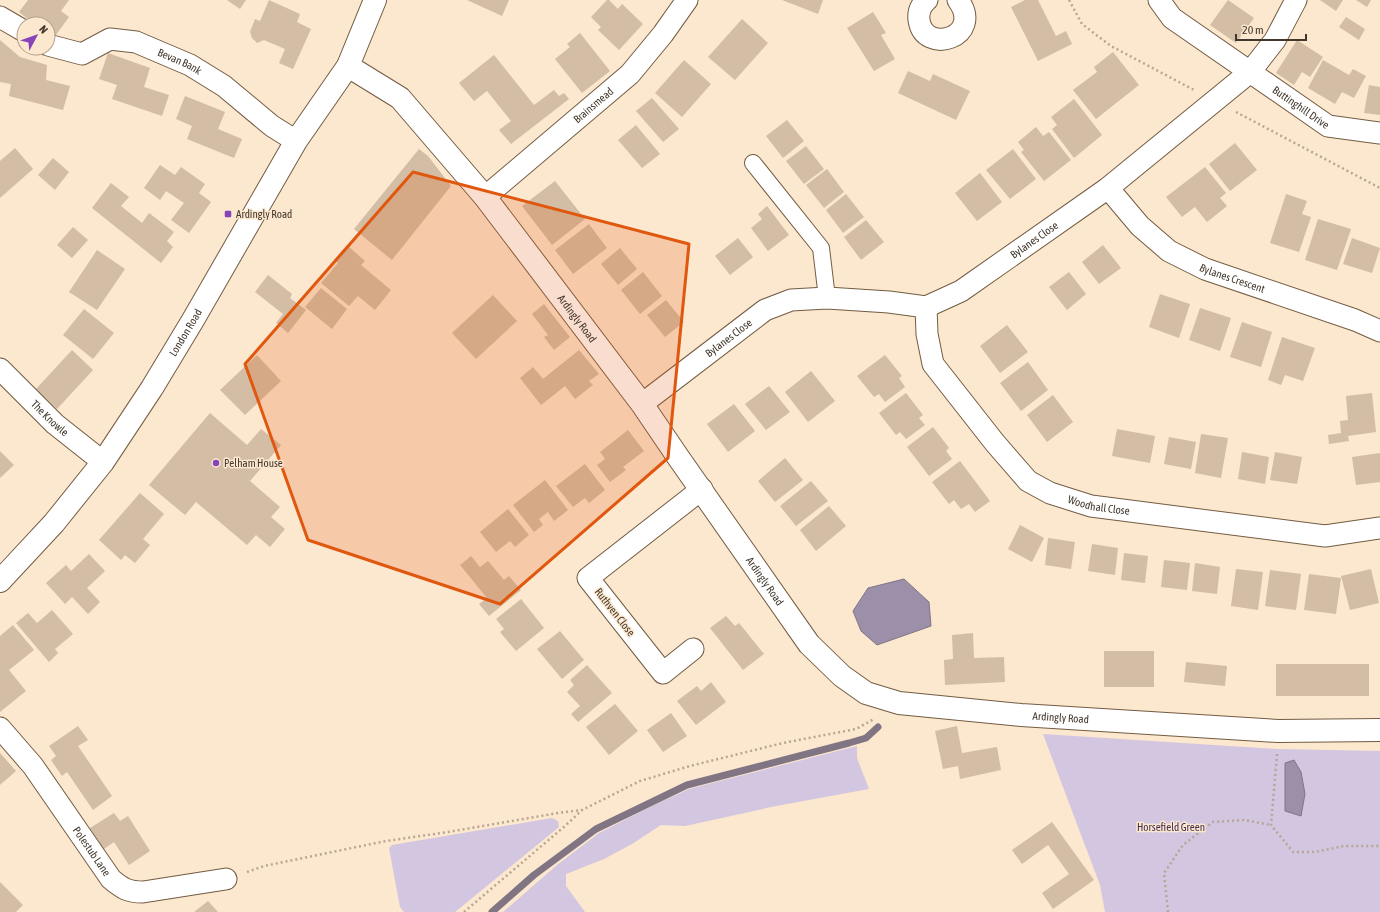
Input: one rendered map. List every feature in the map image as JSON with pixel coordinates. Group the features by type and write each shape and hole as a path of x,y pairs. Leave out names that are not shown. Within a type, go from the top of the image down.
{"street":[{"name":"London Road","path":"0,582 54,524 103,462 152,388 296,141 348,66 375,0"},
{"name":"Brainsmead","path":"485,197 630,74 663,34 687,0"},
{"path":"924,1 919,15 920,23 928,35 934,39 942,40 950,39 957,35 965,22 963,7 958,0"},
{"name":"Buttinghill Drive","path":"1159,0 1172,18 1328,126 1380,133"},
{"path":"1250,72 1274,40 1296,0"},
{"path":"0,17 16,26"},
{"name":"Bevan Bank","path":"56,47 82,54 110,38 136,42 190,65 224,86 272,126 296,141"},
{"name":"Ardingly Road","path":"348,66 400,98 485,197 642,404 678,458 702,489 809,644 842,676 866,692 899,703 1014,714 1278,731 1380,730"},
{"name":"Bylanes Close","path":"642,404 765,310 792,300 827,298 889,302 926,307 961,290 1108,188 1250,72"},
{"path":"753,163 821,248 827,298"},
{"name":"Bylanes Crescent","path":"1108,188 1140,226 1169,251 1205,269 1355,320 1380,331"},
{"name":"Woodhall Close","path":"926,307 927,334 933,364 995,443 1028,481 1050,493 1091,506 1325,536 1380,528"},
{"name":"The Knowle","path":"0,369 55,424 103,462"},
{"name":"Ruthven Close","path":"693,649 663,673 588,578 702,489"},
{"name":"Polestub Lane","path":"0,728 33,766 111,879 121,887 132,892 143,892 226,879"}],"path":[{"path":"464,912 582,810 640,781 690,766 783,743 856,729 868,722"},
{"path":"1271,825 1278,731"},
{"path":"226,879 264,866 386,841 582,810"},
{"path":"1168,912 1164,873 1183,844 1213,822 1244,820 1271,825 1293,852 1315,852 1344,846 1380,846"}],"highlighted area":[{"path":"413,172 689,244 668,458 500,604 308,540 245,364"}],"green space":[{"name":"Horsefield Green","path":"1043,734 1277,749 1380,751 1380,912 1105,912 1100,885"},
{"path":"857,746 857,758 869,789 776,806 685,826 661,825 632,844 604,859 566,874 566,886 585,912 503,912 557,865 599,833 646,809 689,789"},
{"path":"552,818 558,821 559,827 455,912 404,912 400,907 389,848 392,845"}],"shaded area":[{"path":"904,579 929,602 931,626 877,645 861,631 853,611 868,588"},
{"path":"1294,760 1301,772 1305,794 1301,816 1285,811 1285,763"}],"building":[{"path":"28,0 69,0 61,11 69,17 56,35 56,16 24,16 19,12"},
{"path":"227,0 246,0 240,9"},
{"path":"269,0 300,14 297,22 311,29 293,69 279,63 285,49 264,40 257,43 252,38 250,32 255,19 260,21"},
{"path":"467,0 509,0 502,16"},
{"path":"607,0 609,0 618,9 622,4 643,24 619,50 598,30 601,27 591,17"},
{"path":"782,0 823,0 818,14"},
{"path":"1025,0 1038,0 1056,36 1066,31 1072,44 1038,61 1011,7"},
{"path":"1228,0 1254,18 1236,43 1210,25"},
{"path":"1320,0 1343,0 1336,11"},
{"path":"1356,0 1371,0 1367,7"},
{"path":"873,12 886,33 881,35 895,59 874,71 847,28"},
{"path":"1346,17 1365,29 1359,40 1339,27"},
{"path":"742,19 768,43 735,80 708,57"},
{"path":"580,33 610,71 582,93 555,59 570,47 567,44"},
{"path":"0,40 16,54 16,56 47,65 46,80 70,86 63,110 9,96 11,84 0,82"},
{"path":"1297,40 1323,57 1310,77 1302,72 1294,85 1276,73"},
{"path":"1113,52 1139,85 1096,119 1073,90 1097,72 1094,67"},
{"path":"108,53 150,68 144,87 169,95 162,116 112,99 117,85 99,79"},
{"path":"494,55 534,105 554,90 559,96 564,93 569,99 511,144 499,130 511,121 487,91 474,101 459,83"},
{"path":"684,60 711,84 682,117 655,93"},
{"path":"1323,60 1349,75 1353,69 1366,76 1354,98 1342,92 1335,104 1308,88"},
{"path":"908,71 930,81 933,74 970,91 956,120 898,93"},
{"path":"1369,85 1380,87 1380,115 1364,113"},
{"path":"185,96 225,112 218,129 242,139 234,158 187,139 192,126 176,119"},
{"path":"652,98 679,129 663,142 636,111"},
{"path":"1074,99 1102,135 1074,158 1052,129 1057,125 1051,117"},
{"path":"787,120 804,141 783,158 766,136"},
{"path":"636,125 660,154 642,168 618,140"},
{"path":"1036,127 1043,136 1049,132 1071,160 1044,181 1021,152 1024,150 1018,142"},
{"path":"1235,143 1257,170 1230,191 1209,164"},
{"path":"806,146 824,169 804,184 786,161"},
{"path":"15,148 33,169 0,198 0,161"},
{"path":"419,149 428,156 451,186 392,260 354,229"},
{"path":"1013,149 1036,179 1010,199 986,170"},
{"path":"53,158 69,172 55,190 38,175"},
{"path":"160,165 175,175 181,167 205,184 199,193 211,202 189,233 171,220 184,203 166,191 160,200 144,188"},
{"path":"1205,167 1226,193 1220,198 1227,206 1207,222 1195,207 1182,217 1166,197"},
{"path":"827,169 844,192 824,208 806,185"},
{"path":"980,173 1002,202 977,221 955,193"},
{"path":"555,181 585,219 552,245 522,206"},
{"path":"111,183 129,197 121,206 142,223 149,213 174,232 167,241 173,247 161,263 92,208"},
{"path":"846,194 864,217 843,233 826,210"},
{"path":"1286,194 1307,201 1302,214 1311,217 1299,252 1270,243"},
{"path":"767,206 789,235 768,251 751,228 762,219 758,214"},
{"path":"1318,219 1351,229 1337,270 1305,260"},
{"path":"866,220 884,242 861,260 844,237"},
{"path":"589,224 607,248 573,274 555,250"},
{"path":"73,227 88,240 72,258 57,245"},
{"path":"738,238 753,257 730,275 715,256"},
{"path":"1352,238 1380,248 1372,273 1343,264"},
{"path":"347,245 365,261 361,265 391,290 375,310 358,296 349,306 321,283 338,263 334,260"},
{"path":"1103,245 1121,268 1099,284 1082,262"},
{"path":"620,248 637,269 618,285 601,264"},
{"path":"97,250 125,269 97,310 69,292"},
{"path":"643,272 662,296 640,314 621,290"},
{"path":"1069,272 1086,294 1067,310 1049,287"},
{"path":"268,275 292,294 290,298 306,310 288,333 276,323 283,314 255,292"},
{"path":"321,288 347,309 332,329 305,307"},
{"path":"1160,294 1190,304 1179,338 1149,327"},
{"path":"493,295 517,321 476,359 452,333"},
{"path":"666,300 684,322 665,337 647,315"},
{"path":"544,304 570,337 554,350 544,337 548,335 532,314"},
{"path":"1200,308 1231,318 1220,351 1189,340"},
{"path":"84,309 114,333 93,359 63,335"},
{"path":"1242,322 1272,332 1261,367 1230,357"},
{"path":"1007,325 1028,352 1000,373 980,346"},
{"path":"1282,337 1315,348 1303,381 1285,375 1281,385 1268,380"},
{"path":"72,350 93,370 57,409 36,389"},
{"path":"579,350 599,374 589,381 593,385 575,399 565,386 541,405 520,378 533,367 543,379"},
{"path":"257,355 281,381 245,415 220,390"},
{"path":"885,355 902,376 899,378 905,387 885,402 879,394 874,397 857,376"},
{"path":"1028,362 1048,390 1021,411 1000,383"},
{"path":"811,371 835,401 808,422 785,392"},
{"path":"769,386 790,412 766,430 745,404"},
{"path":"906,393 923,415 919,418 925,425 906,439 900,432 896,435 879,413"},
{"path":"1372,393 1376,432 1348,436 1349,441 1329,444 1328,435 1341,433 1340,421 1348,420 1346,396"},
{"path":"1053,395 1073,422 1047,442 1027,415"},
{"path":"734,404 755,431 728,452 707,424"},
{"name":"Pelham House","path":"210,413 247,445 261,429 281,445 250,481 280,507 271,517 285,529 270,547 256,535 247,545 196,502 185,515 149,485"},
{"path":"933,427 949,448 946,451 952,459 929,476 907,447"},
{"path":"1117,429 1155,436 1150,463 1112,456"},
{"path":"628,430 644,451 623,467 626,470 610,482 597,465 605,459 600,452"},
{"path":"1201,434 1228,438 1221,478 1195,473"},
{"path":"1169,437 1196,442 1191,469 1164,464"},
{"path":"0,451 14,465 0,478"},
{"path":"1242,452 1269,457 1265,484 1238,479"},
{"path":"1275,452 1302,457 1297,484 1270,480"},
{"path":"1380,453 1380,482 1356,485 1352,457"},
{"path":"785,458 803,480 775,502 758,481"},
{"path":"960,461 990,501 975,512 969,504 961,509 954,500 949,504 932,482"},
{"path":"585,464 605,490 589,503 585,498 573,507 556,486"},
{"path":"545,480 568,510 554,521 548,512 539,519 543,525 534,532 513,505"},
{"path":"811,481 828,501 796,526 780,506"},
{"path":"140,493 164,514 143,539 150,545 135,563 125,555 121,560 99,540"},
{"path":"829,506 846,526 816,551 800,530"},
{"path":"508,509 529,535 515,547 510,541 496,552 480,532"},
{"path":"1020,525 1044,538 1032,562 1008,549"},
{"path":"1048,538 1075,542 1071,569 1045,565"},
{"path":"1092,544 1118,548 1115,575 1088,571"},
{"path":"1124,553 1148,556 1145,583 1121,580"},
{"path":"89,554 105,571 87,588 100,602 88,614 72,597 65,604 46,583 66,565 71,571"},
{"path":"471,556 480,567 488,561 504,580 509,576 521,590 489,616 479,604 487,598 460,565"},
{"path":"1164,560 1190,563 1187,590 1161,587"},
{"path":"1195,563 1220,567 1217,594 1192,591"},
{"path":"1236,569 1263,572 1258,610 1231,606"},
{"path":"1371,569 1379,603 1350,610 1341,576"},
{"path":"1270,570 1301,574 1296,610 1265,606"},
{"path":"1309,574 1341,578 1336,614 1304,610"},
{"path":"521,599 544,628 516,651 500,632 504,629 496,619"},
{"path":"52,610 73,634 55,649 58,653 49,662 16,623 28,613 37,623"},
{"path":"726,616 735,626 739,623 764,654 743,670 710,628"},
{"path":"13,625 34,650 9,670 26,691 0,712 0,636"},
{"path":"560,631 584,660 562,679 537,649"},
{"path":"973,633 974,658 1004,657 1005,682 945,685 944,660 953,659 952,635"},
{"path":"1104,651 1154,651 1154,687 1104,687"},
{"path":"1186,662 1227,666 1225,686 1184,682"},
{"path":"1276,664 1369,664 1369,696 1276,696"},
{"path":"587,665 612,693 578,722 571,714 580,706 567,692 574,685 570,680"},
{"path":"711,682 726,702 696,725 677,701 697,686 701,691"},
{"path":"615,704 638,731 609,755 586,727"},
{"path":"671,713 687,736 663,752 647,730"},
{"path":"78,726 88,740 78,746 112,796 93,810 67,772 62,776 51,760 56,756 49,746"},
{"path":"957,726 962,753 997,747 1001,770 960,779 958,766 943,769 935,731"},
{"path":"0,753 16,771 0,785"},
{"path":"114,813 120,821 128,816 150,851 129,865 114,842 104,849 90,828"},
{"path":"1052,822 1094,880 1053,909 1042,893 1069,874 1048,845 1022,864 1012,850"},
{"path":"0,882 23,905 16,912 0,912"},
{"path":"208,901 218,912 194,912"}],"waterway":[{"path":"492,912 534,875 596,829 687,785 866,738 878,727"}],"place":[{"name":"Ardingly Road","path":"228,214"},
{"name":"Pelham House","path":"216,463"}]}
